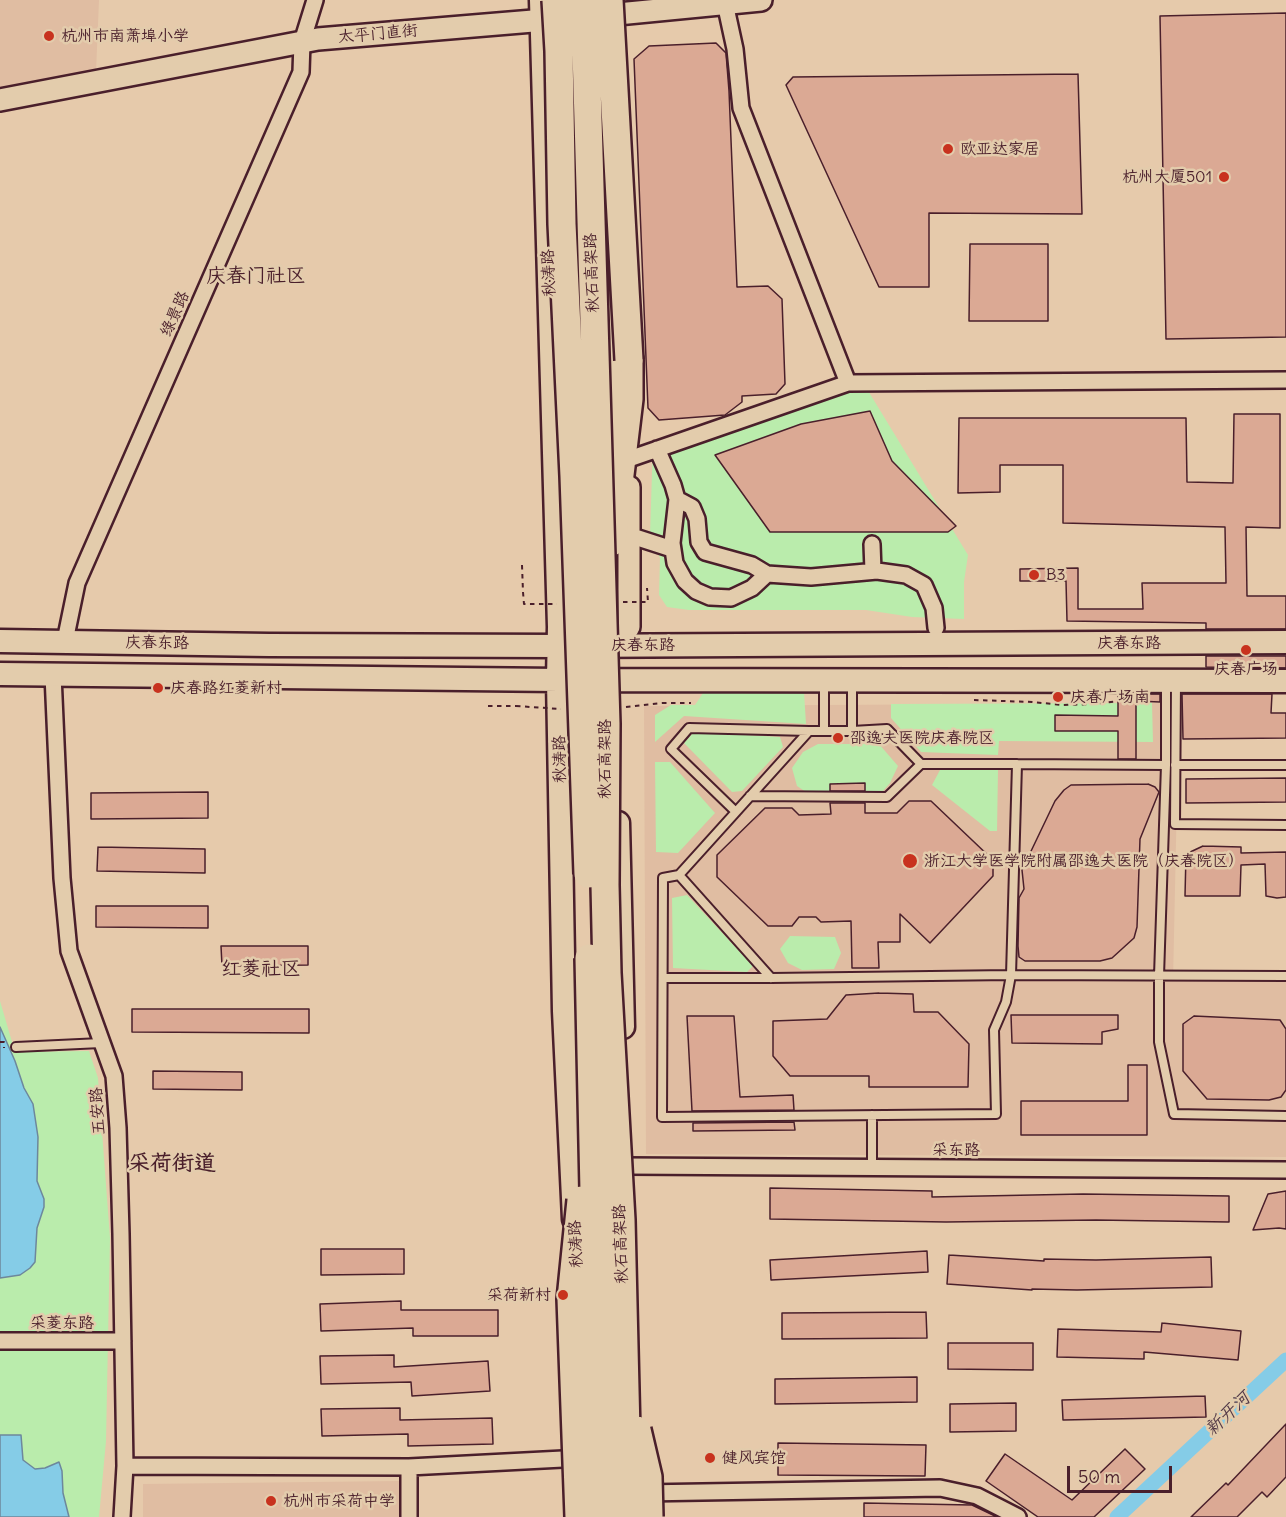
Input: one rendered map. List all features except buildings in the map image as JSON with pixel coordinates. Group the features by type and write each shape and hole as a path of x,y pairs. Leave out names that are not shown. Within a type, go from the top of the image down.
{"highway":[{"path":"602,6 629,360 629,399 612,542"},
{"name":"秋石高架路","path":"602,6 586,52 605,712 607,973 621,1220 624,1379 633,1505"},
{"name":"秋石高架路","path":"546,7 559,51 561,224 574,476 588,894 601,1517"},
{"path":"579,1517 571,1299 592,1094"},
{"path":"624,1379 648,1477 649,1517"}],"main road":[{"path":"602,6 614,379 612,542 633,1505 638,1517"},
{"name":"秋涛路","path":"546,7 564,1011 588,1517"},
{"name":"庆春东路","path":"0,641 559,646 1286,642"},
{"name":"庆春东路","path":"0,674 558,680 1286,681"}],"street":[{"name":"绿景路","path":"65,641 77,583 301,72 302,42 315,0"},
{"name":"太平门直街","path":"0,100 318,39 546,7 725,3 761,0"},
{"path":"725,3 735,49 741,108 848,383"},
{"path":"602,6 629,459 629,627 614,645"},
{"path":"629,459 848,383 1286,380"},
{"path":"657,449 677,499 672,549 675,563 685,581 696,591 710,597 732,598 752,588 767,574"},
{"path":"677,499 692,507 697,519 699,542 705,552 752,565 767,574 811,577 877,570 906,575 924,585 934,608 936,628"},
{"path":"638,538 672,549"},
{"path":"872,544 873,571"},
{"name":"五安路","path":"53,675 62,878 69,951 114,1076 121,1222 125,1466 122,1517"},
{"name":"采东路","path":"626,1166 1286,1170"},
{"name":"采菱东路","path":"0,1341 123,1341"},
{"path":"125,1466 409,1467 585,1458"},
{"path":"409,1467 409,1517"},
{"path":"633,1505 940,1488 977,1496 1018,1517"}],"lane":[{"path":"824,680 824,731"},
{"path":"852,680 852,731"},
{"path":"1171,681 1175,825 1286,825"},
{"path":"1171,681 1166,765 1160,1042 1174,1114 1286,1116"},
{"path":"736,812 671,750 689,728 809,732 887,729 921,764"},
{"path":"809,732 679,875 663,878 662,1117 996,1114 994,1030 1006,1002 1011,975 1017,764"},
{"path":"750,796 887,797 921,764 1166,765"},
{"path":"1175,765 1286,765"},
{"path":"679,875 771,978"},
{"path":"663,978 1011,975 1286,976"},
{"path":"16,1047 101,1043"},
{"path":"872,1115 872,1167"}],"path":[{"path":"522,565 523,592"},
{"path":"662,702 690,702"},
{"path":"488,706 516,706"}],"shaded area":[{"name":"杭州市南萧埠小学","path":"0,0 99,0 96,72 0,89"},
{"name":"浙江大学医学院附属邵逸夫医院（庆春院区）","path":"1179,703 1173,981 1286,978 1286,1157 646,1154 644,706"},
{"name":"杭州市采荷中学","path":"399,1481 399,1517 143,1517 143,1484"}],"green space":[{"path":"864,384 968,555 964,582 964,619 912,617 866,610 689,610 667,607 659,595 660,558 650,535 653,441"},
{"path":"705,690 804,692 806,724 684,716 655,742 655,715 671,705 695,705"},
{"path":"1152,703 1153,742 999,741 998,755 921,752 891,718 891,704"},
{"path":"694,732 780,737 783,747 742,791 732,792 684,743"},
{"path":"818,744 879,744 898,766 890,783 882,792 806,792 797,786 792,768 803,752"},
{"path":"655,762 670,762 715,813 678,853 656,852"},
{"path":"940,770 998,770 997,831 990,831 932,785"},
{"path":"687,895 753,966 747,972 673,968 672,898"},
{"path":"790,936 835,937 841,953 834,969 802,970 788,963 780,949"},
{"path":"0,1001 15,1052 89,1051 98,1078 110,1238 106,1441 99,1517 0,1517"}],"water":[{"path":"0,1027 24,1088 33,1104 38,1137 37,1181 44,1199 44,1207 37,1228 35,1262 20,1275 0,1278"},
{"path":"0,1435 21,1435 23,1460 35,1469 45,1468 59,1462 69,1517 0,1517"}],"waterway":[{"name":"新开河","path":"1117,1517 1286,1360"}],"place":[{"name":"杭州市南萧埠小学","path":"49,36"},
{"name":"欧亚达家居","path":"948,149"},
{"name":"杭州大厦501","path":"1224,177"},
{"name":"B3","path":"1034,575"},
{"name":"庆春广场","path":"1246,650"},
{"name":"庆春路红菱新村","path":"158,688"},
{"name":"庆春广场南","path":"1058,697"},
{"name":"邵逸夫医院庆春院区","path":"838,738"},
{"name":"浙江大学医学院附属邵逸夫医院（庆春院区）","path":"910,861"},
{"name":"采荷新村","path":"563,1295"},
{"name":"健风宾馆","path":"710,1458"},
{"name":"杭州市采荷中学","path":"271,1501"}],"district":[{"name":"庆春门社区","path":"256,276"},
{"name":"红菱社区","path":"261,969"},
{"name":"采荷街道","path":"172,1164"}]}
